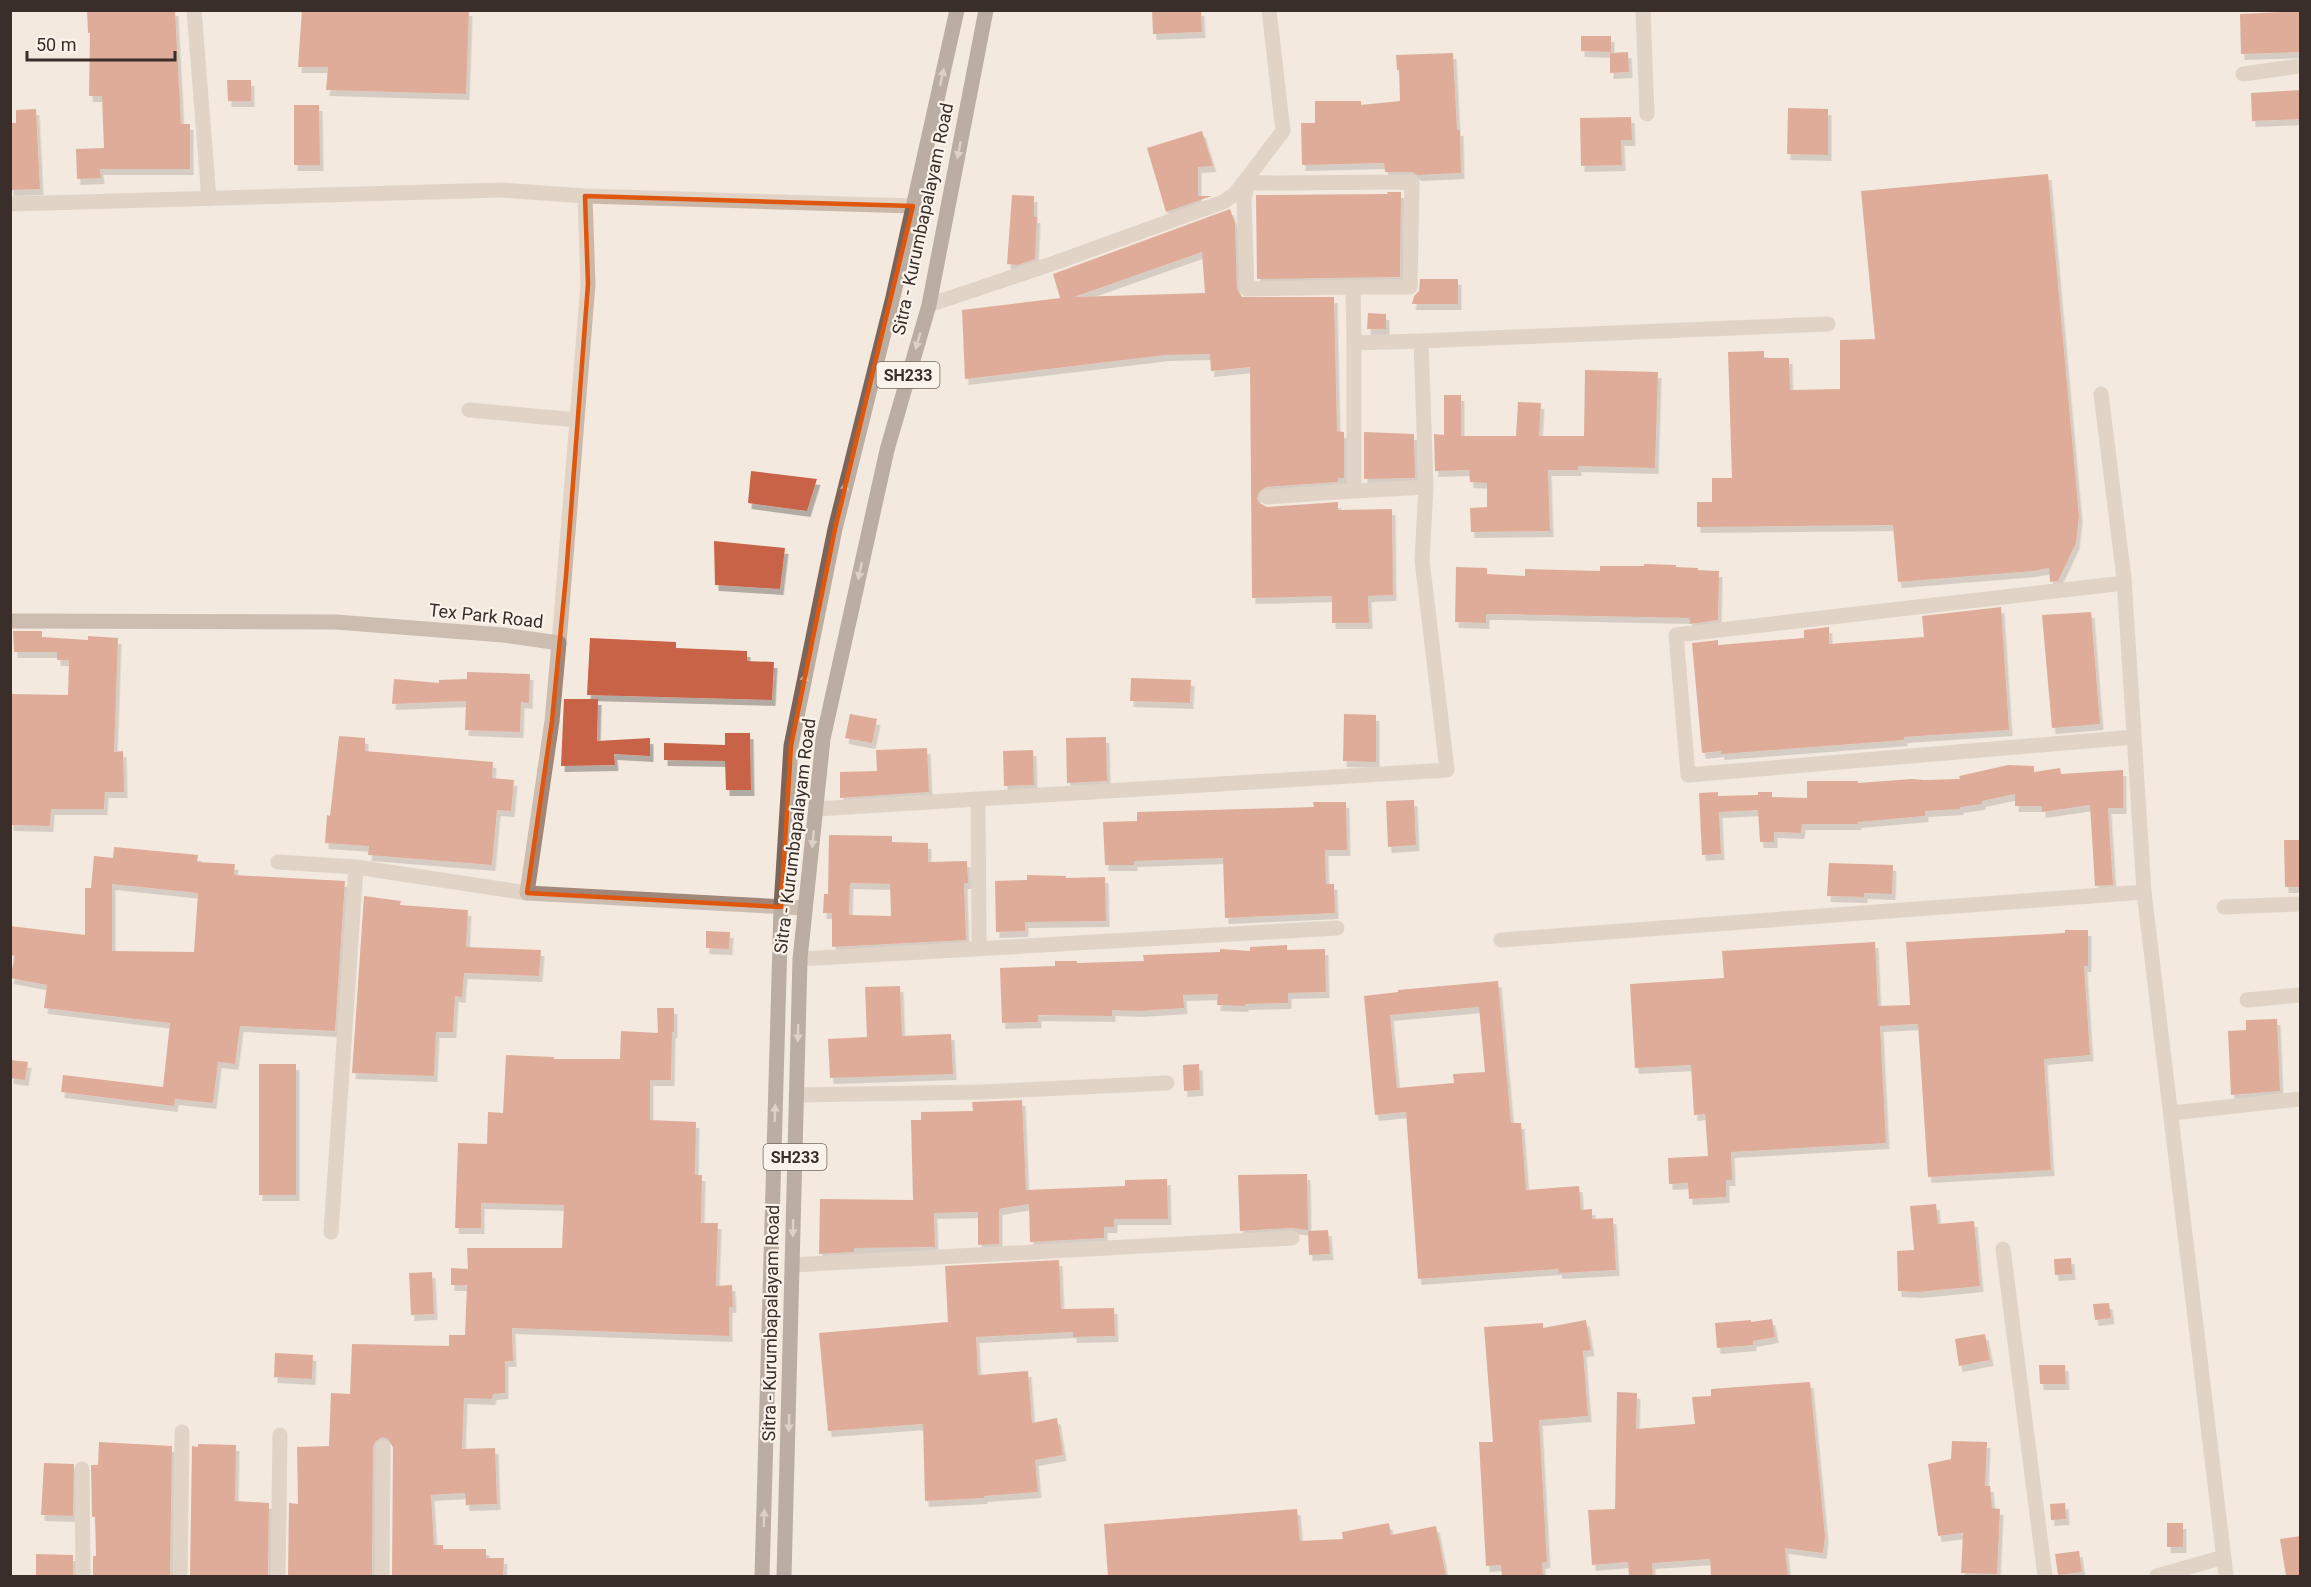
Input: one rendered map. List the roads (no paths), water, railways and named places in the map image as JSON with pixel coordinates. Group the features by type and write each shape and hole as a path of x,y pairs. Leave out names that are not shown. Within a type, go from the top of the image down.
{"main road":[{"name":"Sitra - Kurumbapalayam Road","path":"762,1576 782,907 790,746 835,529 893,297 957,10"},
{"name":"Sitra - Kurumbapalayam Road","path":"784,1576 800,959 823,739 886,450 929,305 986,10"}],"street":[{"path":"194,10 209,199"},
{"path":"929,305 1223,202 1235,194 1283,131 1269,10"},
{"path":"1643,10 1647,114"},
{"path":"2243,74 2301,66"},
{"path":"1412,182 1410,287 1353,287 1247,289 1244,200 1247,184 1412,182"},
{"path":"10,204 501,190 585,196 913,206"},
{"path":"559,643 588,284 585,196"},
{"path":"1353,287 1354,491"},
{"path":"1354,343 1828,324"},
{"path":"816,809 1447,770 1422,560 1426,487 1420,341"},
{"path":"2102,394 2124,583 2144,892 2226,1576"},
{"path":"469,410 577,420"},
{"path":"1267,497 1426,487"},
{"path":"2124,583 1676,635 1688,775 2134,736"},
{"name":"Tex Park Road","path":"10,621 336,622 503,635 559,643 552,721 527,893"},
{"path":"978,799 979,948"},
{"path":"278,862 356,867 527,893 806,908"},
{"path":"330,1232 356,867"},
{"path":"1501,940 2144,892"},
{"path":"2224,907 2301,904"},
{"path":"800,959 1336,928"},
{"path":"2247,1000 2301,995"},
{"path":"796,1095 982,1092 1167,1083"},
{"path":"2172,1113 2301,1099"},
{"path":"792,1265 1292,1238"},
{"path":"2003,1249 2045,1576"},
{"path":"180,1576 182,1432"},
{"path":"278,1576 280,1435"},
{"path":"382,1576 383,1447"},
{"path":"82,1469 83,1576"},
{"path":"2157,1576 2224,1557"}]}
